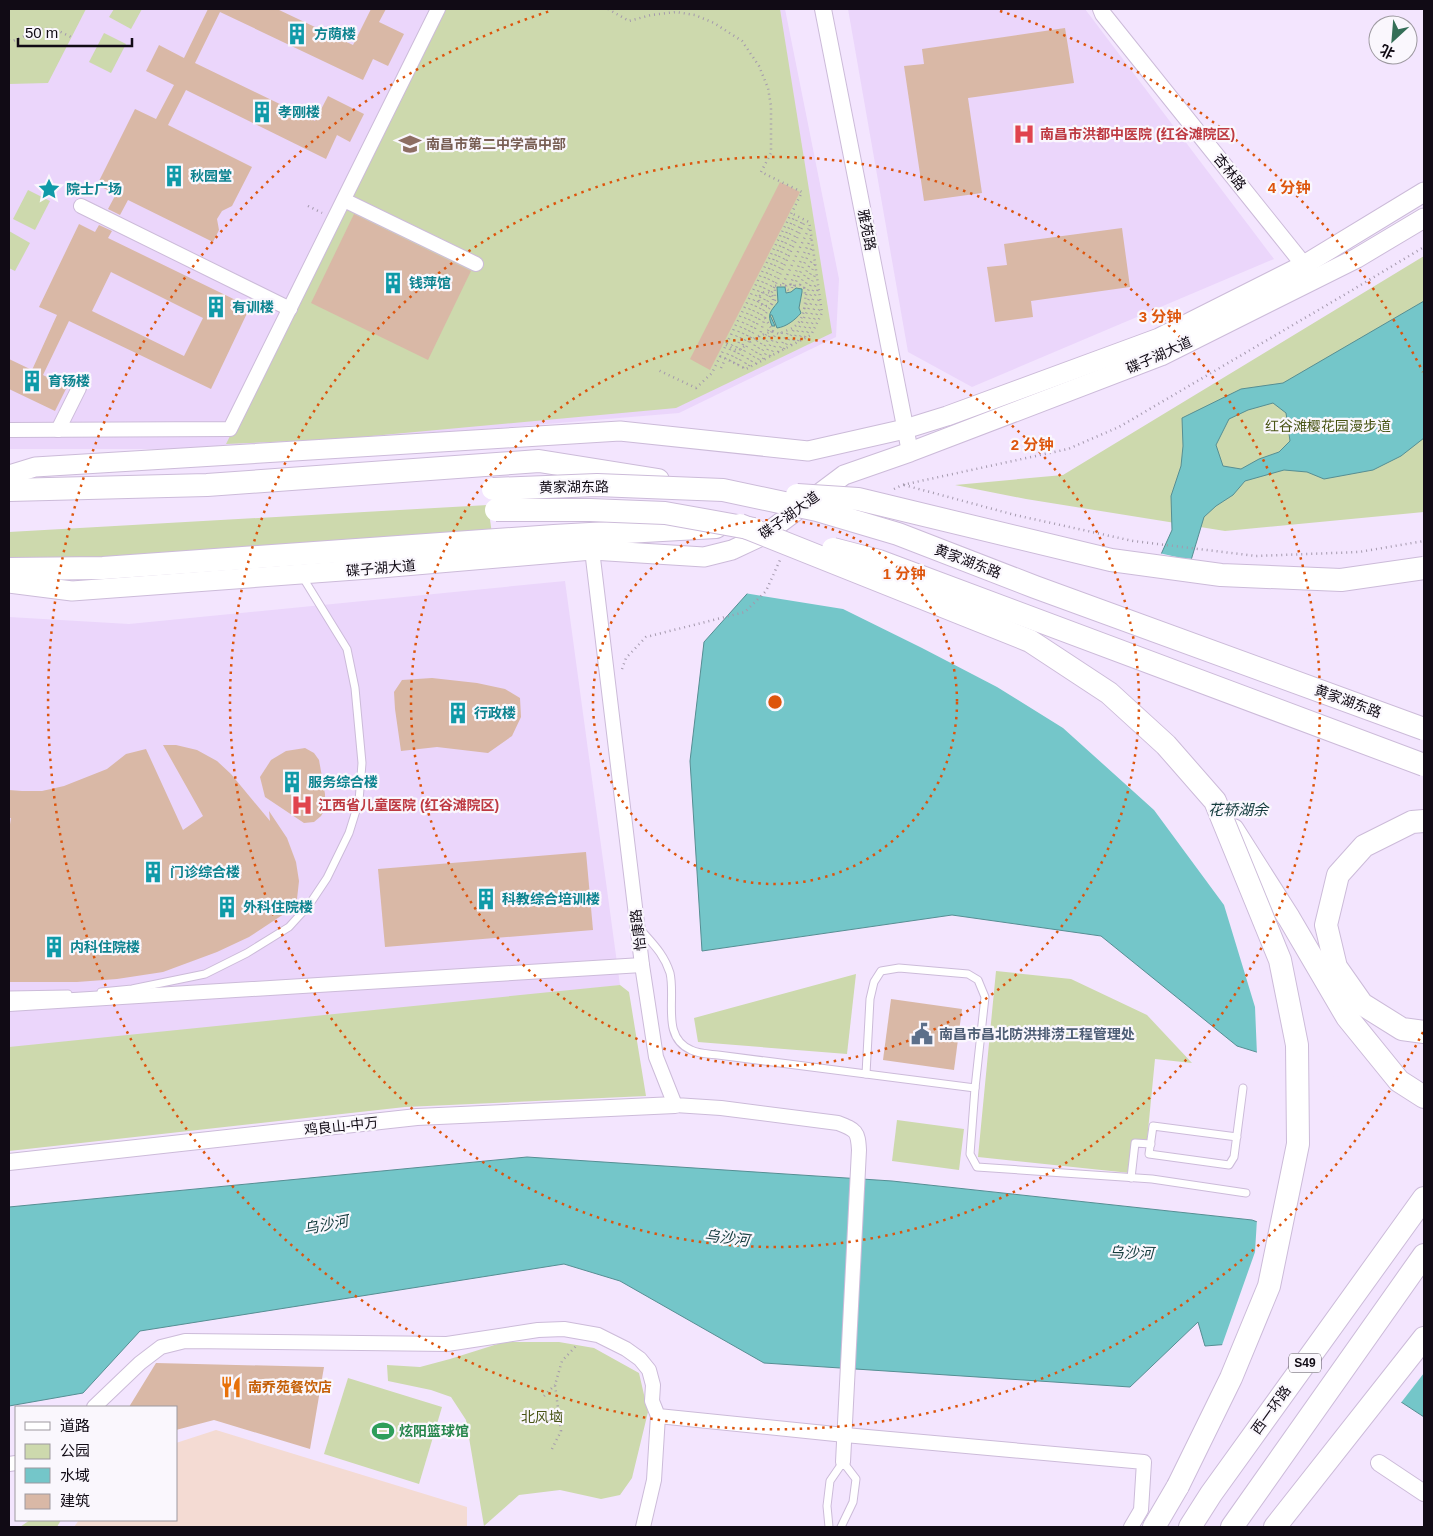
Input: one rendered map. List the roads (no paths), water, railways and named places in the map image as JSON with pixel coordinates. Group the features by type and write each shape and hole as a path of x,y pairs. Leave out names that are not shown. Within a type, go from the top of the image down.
{"highway":[{"path":"9,490 207,485 539,461 723,490 858,499 1111,560 1220,575 1341,580 1424,568"},
{"name":"黄家湖东路","path":"1424,729 1035,587 898,534 817,510 723,490 597,485 495,499 590,510 665,513 740,525 879,561 1424,765"},
{"path":"9,569 103,568 554,536 740,525 1030,641 1109,693 1166,745 1215,801 1289,918 1347,1016 1399,1081 1424,1097"},
{"path":"1154,1527 1178,1486 1231,1378 1269,1286 1298,1144 1297,1045 1280,960 1215,801"},
{"path":"1424,821 1412,822 1364,846 1338,875 1326,925 1336,967 1362,1004 1402,1029 1424,1032"},
{"name":"西一环路","path":"1190,1527 1211,1494 1424,1198"},
{"name":"S49","path":"1232,1527 1424,1255"},
{"path":"1281,1520 1424,1338"}],"main road":[{"name":"碟子湖大道","path":"9,475 35,467 620,431 808,451 905,429 957,412 1159,338 1304,265 1424,192"},
{"name":"碟子湖大道","path":"9,584 72,591 592,550 704,557 732,550 764,535 844,475 910,452 1161,356 1357,258 1424,218"}],"street":[{"path":"9,430 230,430 438,9"},
{"name":"雅苑路","path":"823,9 910,452"},
{"name":"杏林路","path":"1101,9 1103,14 1304,265"},
{"path":"344,200 476,264"},
{"path":"81,206 290,309"},
{"path":"58,430 79,388"},
{"name":"怡康路","path":"592,550 642,965 656,1057 676,1105"},
{"path":"9,1004 642,965"},
{"path":"676,1105 721,1108 838,1123 853,1129 858,1135 859,1150 844,1462"},
{"name":"鸡良山-中万","path":"9,1162 417,1117 676,1105"},
{"path":"95,1406 140,1362 161,1347 184,1340 447,1344 538,1330 564,1329 589,1333 598,1335 626,1349 640,1359 649,1370 653,1385 652,1401 658,1416 654,1480 643,1527"},
{"path":"658,1416 845,1436 1144,1462 1141,1510 1131,1527"},
{"path":"1379,1463 1424,1493"}],"lane":[{"path":"9,995 80,994 132,989 205,974 247,953 289,927 310,905 327,878 349,833 359,802 362,763 355,688 347,649 300,574"},
{"path":"637,925 664,958 670,976 672,1026 677,1040 691,1050 975,1088"},
{"path":"866,1074 870,999 874,982 881,971 898,968 968,974 978,980 985,997 970,1154 977,1167 1152,1179 1246,1193"},
{"path":"1237,1137 1153,1126 1150,1154 1229,1165 1234,1157 1237,1137 1243,1088"},
{"path":"1131,1178 1135,1143 1151,1144"},
{"path":"829,1527 827,1506 830,1481 844,1462 856,1479 853,1502 841,1527"}],"water":[{"path":"777,287 785,287 786,293 796,288 802,289 799,308 801,313 790,323 777,328 772,315 770,315 778,302"},
{"name":"花轿湖余","path":"1424,301 1424,438 1401,456 1373,470 1324,479 1307,472 1284,470 1245,481 1233,495 1216,506 1204,517 1174,617 1331,1075 1237,1046 1101,936 952,915 702,951 690,761 704,642 771,567 1135,612 1172,530 1171,496 1181,466 1183,446 1182,418 1241,389 1283,383","holes":["1273,403 1286,413 1290,441 1279,452 1259,459 1241,469 1223,466 1216,445 1229,419 1248,410"]},
{"path":"770,315 775,326 772,326 770,319"},
{"name":"乌沙河","path":"527,1157 892,1181 1252,1220 1424,1282 1424,1417 1295,1339 1205,1346 1198,1322 1130,1387 764,1363 620,1281 564,1264 140,1331 83,1393 9,1406 9,1207"}],"place":[{"name":"方荫楼","path":"297,34"},
{"name":"孝刚楼","path":"262,112"},
{"name":"南昌市洪都中医院 (红谷滩院区)","path":"1024,134"},
{"name":"南昌市第二中学高中部","path":"410,144"},
{"name":"秋园堂","path":"174,176"},
{"name":"院士广场","path":"49,189"},
{"name":"钱萍馆","path":"393,283"},
{"name":"有训楼","path":"216,307"},
{"name":"育钖楼","path":"32,381"},
{"name":"行政楼","path":"458,713"},
{"name":"服务综合楼","path":"292,782"},
{"name":"江西省儿童医院 (红谷滩院区)","path":"302,805"},
{"name":"门诊综合楼","path":"153,872"},
{"name":"科教综合培训楼","path":"486,899"},
{"name":"外科住院楼","path":"227,907"},
{"name":"内科住院楼","path":"54,947"},
{"name":"南昌市昌北防洪排涝工程管理处","path":"922,1034"},
{"name":"南乔苑餐饮店","path":"231,1387"},
{"name":"炫阳篮球馆","path":"383,1431"}],"park label":[{"name":"红谷滩樱花园漫步道","path":"1328,426"},
{"name":"北风垴","path":"542,1417"}]}
